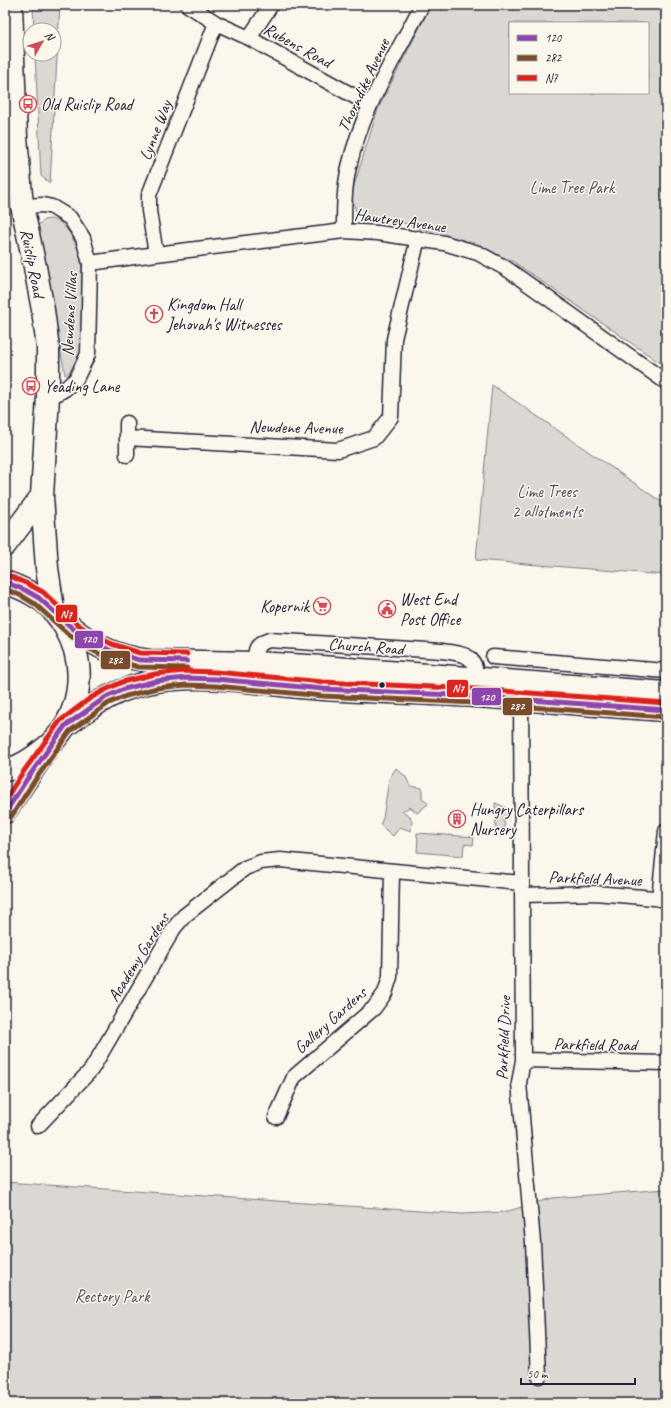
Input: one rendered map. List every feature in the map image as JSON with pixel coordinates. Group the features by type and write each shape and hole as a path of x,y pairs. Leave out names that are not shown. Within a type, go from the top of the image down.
{"main road":[{"name":"Ruislip Road","path":"11,5 11,137 22,206 43,310 48,348 48,396 42,496 46,568 56,613"},
{"path":"5,544 42,496"},
{"name":"Church Road","path":"5,582 26,589 44,601 86,639 105,650 136,659 165,661 255,662 666,693"},
{"path":"5,813 65,726 74,706 79,684 78,660 71,638 56,613"},
{"path":"65,726 93,705 124,689 140,684 172,678 216,679 323,689 475,696 666,710"},
{"path":"5,770 32,759 52,744"}],"street":[{"name":"Rubens Road","path":"188,5 216,23 249,38 370,105"},
{"path":"249,38 271,5"},
{"name":"Thorndike Avenue","path":"344,231 345,195 349,168 356,139 370,105 422,5"},
{"name":"Lynne Way","path":"156,254 148,211 149,195 216,23"},
{"path":"22,206 43,205 52,207 70,218 83,238 90,263"},
{"name":"Hawtrey Avenue","path":"90,263 344,231 378,233 444,243 478,253 507,269 666,382"},
{"name":"Newdene Avenue","path":"127,438 338,450 374,438 391,417 394,339 418,238"},
{"name":"Newdene Villas","path":"48,396 65,389 76,379 88,354 90,263"},
{"path":"127,423 127,454"},
{"path":"493,658 666,671"},
{"name":"Parkfield Drive","path":"521,700 523,1060 519,1083 533,1243 540,1376"},
{"path":"663,899 666,831"},
{"name":"Academy Gardens","path":"38,1126 91,1070 174,928 184,916 245,868 260,862 280,860 392,871 522,889"},
{"name":"Gallery Gardens","path":"276,1117 294,1077 374,1008 385,993 390,977 392,871"},
{"name":"Parkfield Avenue","path":"522,889 663,899"},
{"name":"Parkfield Road","path":"523,1060 666,1063"}],"green space":[{"path":"33,5 60,5 59,22 34,22"},
{"name":"Lime Tree Park","path":"431,5 666,5 666,367 511,260 452,238 403,223 369,221 356,211 351,195 378,109"},
{"path":"35,62 57,62 50,183 41,176"},
{"path":"50,219 59,221 70,233 80,253 82,271 82,355 74,368 65,375 38,225 44,220"},
{"name":"Lime Trees 2 allotments","path":"492,385 666,505 666,575 476,560"},
{"path":"396,768 406,777 410,786 422,788 422,798 428,804 417,813 410,807 402,811 410,816 412,822 411,831 400,827 393,836 380,825 383,818 389,779"},
{"path":"495,803 505,807 509,815 503,821 505,824 503,831 496,829"},
{"path":"417,833 474,837 473,845 464,844 463,856 417,852"},
{"name":"Rectory Park","path":"5,1182 462,1214 505,1212 552,1198 666,1189 666,1403 5,1403"}],"transit line":[{"name":"N7","path":"7,575 43,592 76,623 93,635 112,644 140,653 187,654"},
{"name":"120","path":"5,582 25,590 39,598 72,628 109,650 139,660 187,661"},
{"name":"282","path":"5,589 22,596 35,604 68,634 86,647 106,657 138,667 187,668"},
{"name":"N7","path":"5,800 60,721 89,699 103,691 122,682 155,674 185,671 216,672 323,682 476,689 666,703"},
{"name":"120","path":"5,813 65,726 106,697 124,689 156,681 186,678 216,679 323,689 475,696 666,710"},
{"name":"282","path":"11,817 70,731 109,703 126,696 157,688 186,685 216,686 323,696 475,703 665,717"}],"place":[{"name":"Old Ruislip Road","path":"28,104"},
{"name":"Kingdom Hall Jehovah's Witnesses","path":"154,314"},
{"name":"Yeading Lane","path":"31,386"},
{"name":"Kopernik","path":"322,606"},
{"name":"West End Post Office","path":"387,609"},
{"name":"Hungry Caterpillars Nursery","path":"457,819"}]}
